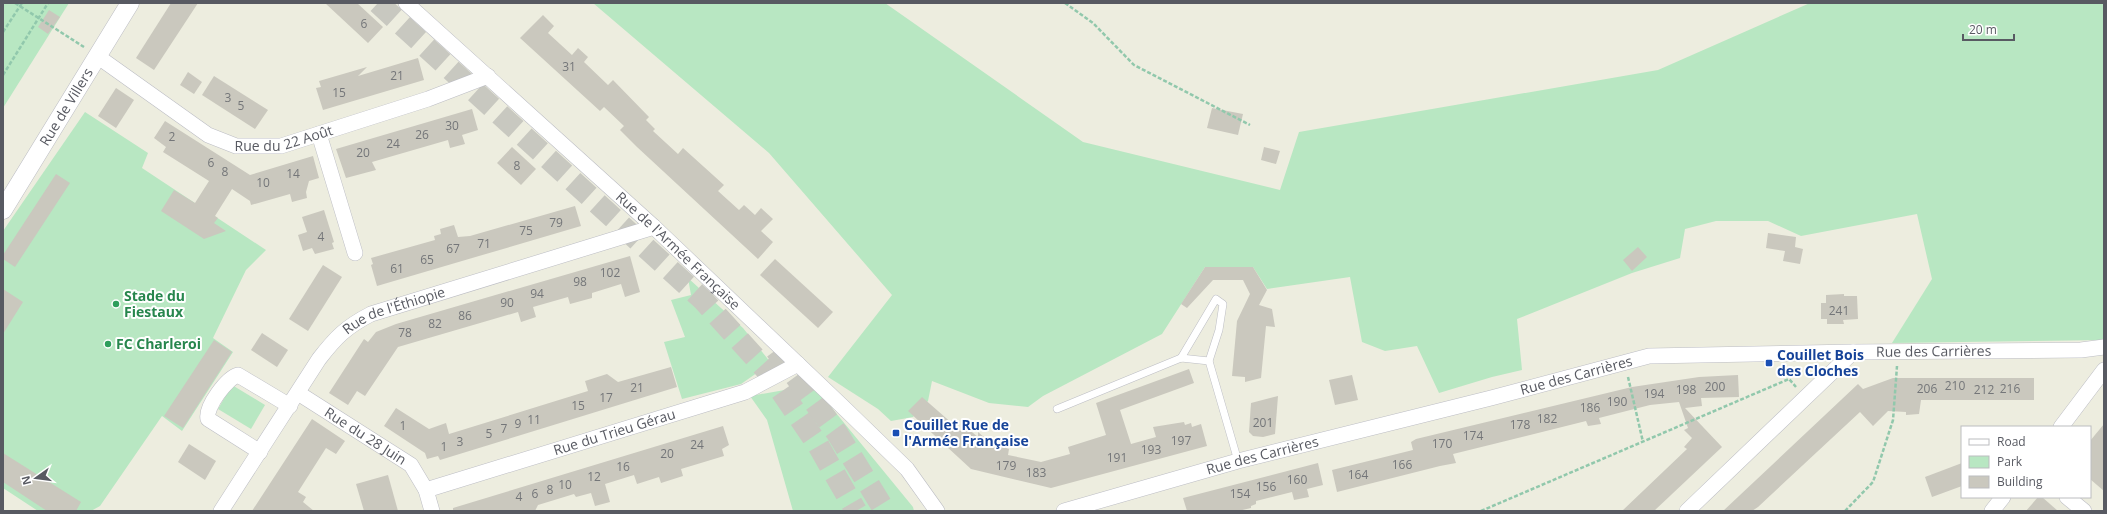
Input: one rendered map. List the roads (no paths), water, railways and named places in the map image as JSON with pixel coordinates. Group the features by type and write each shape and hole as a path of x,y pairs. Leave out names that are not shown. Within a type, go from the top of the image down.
{"street":[{"name":"Rue de Villers","path":"3,210 130,3"},
{"name":"Rue de l'Armée Française","path":"406,3 654,227 798,364 907,469 937,511"},
{"name":"Rue du 22 Août","path":"97,56 208,136 236,146 281,146 428,99 488,76"},
{"path":"319,134 355,253"},
{"name":"Rue de l'Éthiopie","path":"221,511 294,400 319,359 333,341 350,324 371,314 654,227"},
{"name":"Rue des Carrières","path":"1064,511 1238,461 1491,398 1649,356 2081,350 2104,347"},
{"path":"1687,511 1853,352"},
{"name":"Rue du Trieu Gérau","path":"426,490 745,392 798,364"},
{"path":"2062,426 2104,370"},
{"name":"Rue du 28 Juin","path":"260,452 208,419 207,414 210,405 230,379 238,375 294,400 411,465 426,490 432,511"},
{"path":"1992,511 2003,498"},
{"path":"2068,498 2084,511"}],"lane":[{"path":"1181,358 1216,299 1223,304 1219,330 1209,360 1238,461"},
{"path":"1058,409 1181,358 1209,360"}],"tunnel":[{"path":"378,3 703,300 768,372 818,445 856,511"},
{"path":"776,350 837,433 885,511"}],"place":[{"name":"Stade du Fiestaux","path":"116,304"},
{"name":"FC Charleroi","path":"108,344"},
{"name":"Couillet Bois des Cloches","path":"1769,363"},
{"name":"Couillet Rue de l'Armée Française","path":"896,433"}]}
